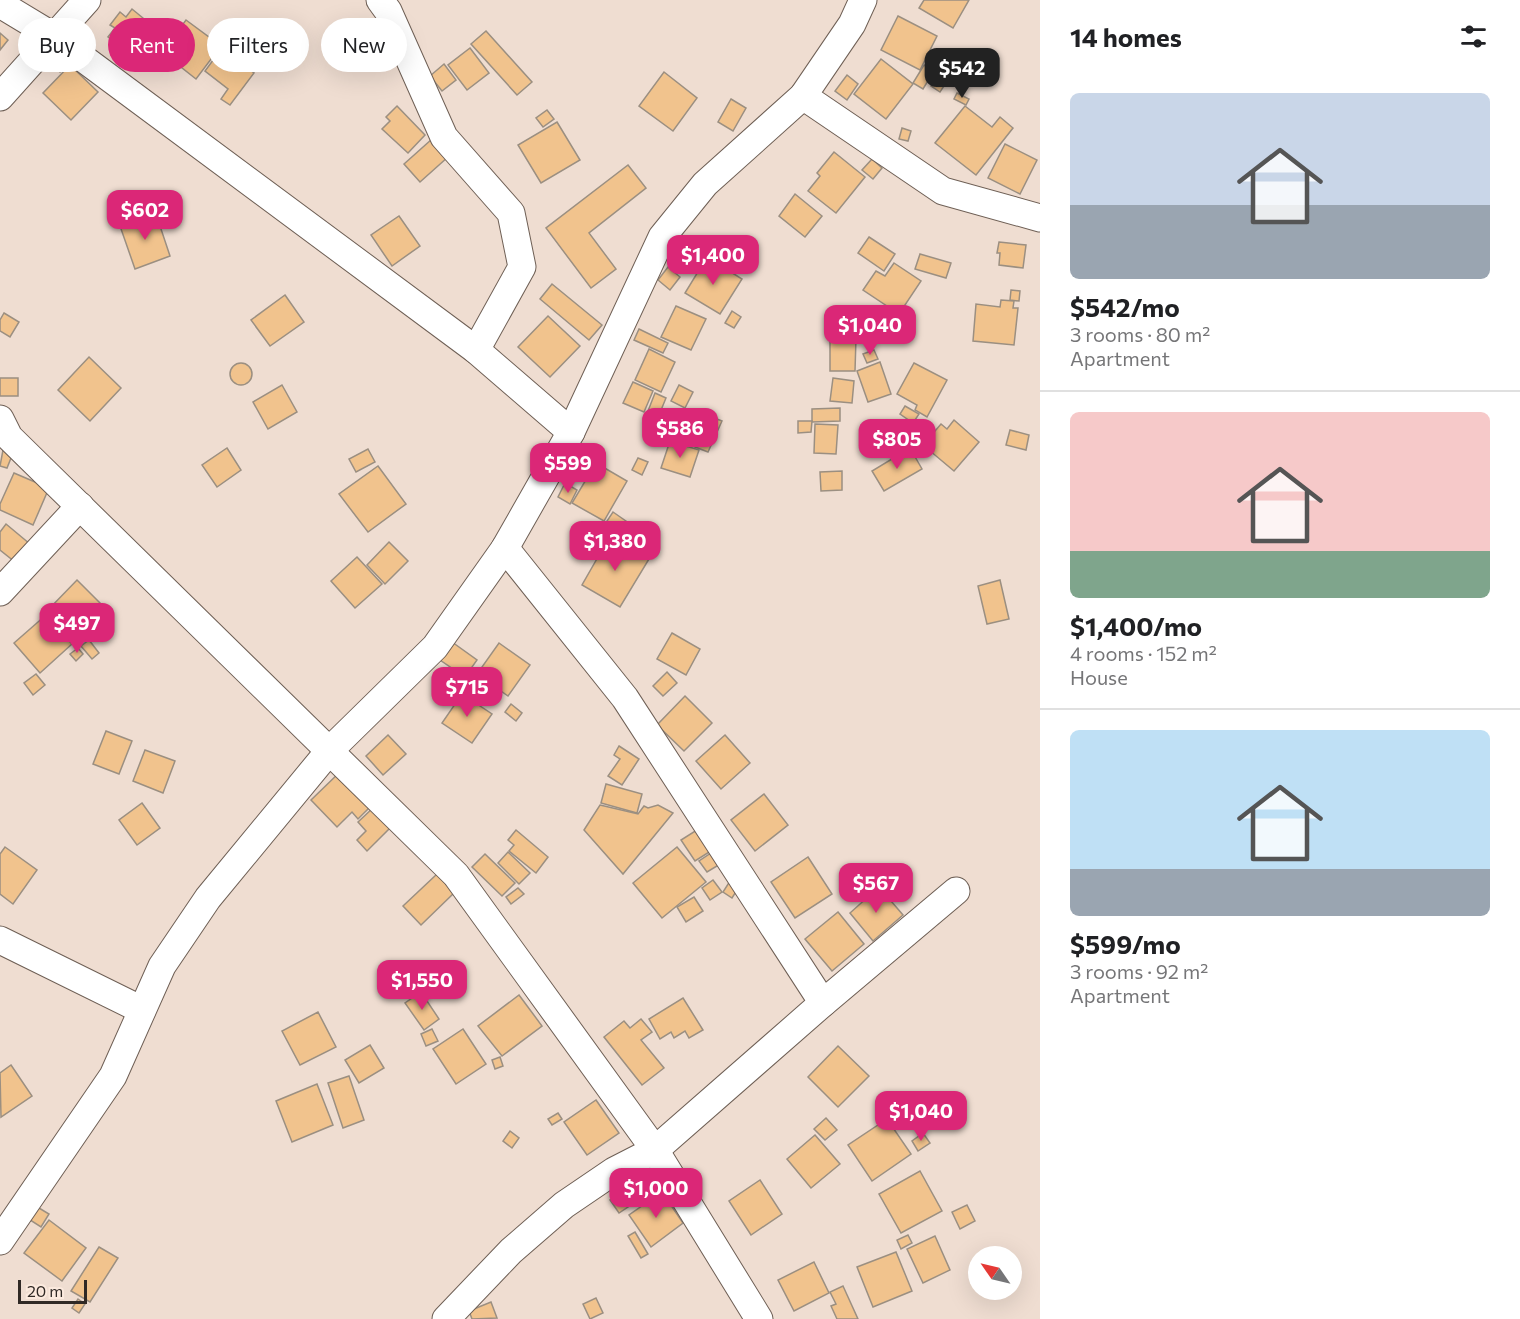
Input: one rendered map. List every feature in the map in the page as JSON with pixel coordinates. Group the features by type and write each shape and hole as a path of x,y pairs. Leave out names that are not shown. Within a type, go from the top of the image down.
{"street":[{"path":"70,18 87,0"},
{"path":"380,0 388,11 444,137 511,213 522,267 476,350"},
{"path":"0,1241 113,1076 162,966 208,898 330,750 435,647 505,548 571,432 662,237 705,184 803,96 852,24 863,0"},
{"path":"0,4 23,18"},
{"path":"96,68 476,350 571,432"},
{"path":"0,97 22,72"},
{"path":"803,96 943,191 1039,214"},
{"path":"0,419 9,437 456,875 655,1150 759,1319"},
{"path":"0,592 80,506"},
{"path":"505,548 625,698 823,1003"},
{"path":"446,1319 512,1251 564,1205 614,1171 655,1150 823,1003 956,891"},
{"path":"0,940 142,1010"}],"building":[{"path":"924,0 969,0 953,28 919,8"},
{"path":"132,9 143,18 115,18 120,12 126,17"},
{"path":"898,16 937,36 920,70 881,50"},
{"path":"195,27 207,36 207,64 196,79 187,72 195,72"},
{"path":"486,31 532,82 517,95 471,44"},
{"path":"0,33 8,40 0,50"},
{"path":"470,48 489,73 467,90 448,65"},
{"path":"881,59 913,84 886,119 854,94"},
{"path":"444,64 456,80 442,91 430,76"},
{"path":"924,65 934,71 923,89 913,83"},
{"path":"207,68 207,72 254,73 230,105 221,99 228,89 205,71"},
{"path":"63,72 77,72 98,92 71,120 43,93"},
{"path":"664,72 697,98 673,131 639,106"},
{"path":"847,75 858,84 847,100 835,91"},
{"path":"937,77 946,83 940,92 931,86"},
{"path":"957,93 969,99 966,105 954,99"},
{"path":"731,99 746,108 733,131 718,122"},
{"path":"397,106 425,135 408,153 382,129 390,121 386,117"},
{"path":"965,106 992,127 1000,117 1013,128 976,175 935,143"},
{"path":"547,110 554,119 543,127 536,118"},
{"path":"557,122 580,160 541,183 518,145"},
{"path":"902,128 911,131 908,141 899,139"},
{"path":"432,139 448,157 420,182 404,164"},
{"path":"1005,144 1037,160 1020,194 988,178"},
{"path":"834,152 865,177 836,213 808,191 820,176 817,173"},
{"path":"872,159 882,168 873,179 862,170"},
{"path":"628,165 646,188 589,233 616,269 591,288 546,228"},
{"path":"795,194 822,216 805,237 779,216"},
{"path":"156,214 170,256 135,269 120,226"},
{"path":"399,216 420,246 392,266 371,235"},
{"path":"869,237 895,254 884,271 858,253"},
{"path":"999,242 1026,245 1023,268 999,265 1000,253 997,253"},
{"path":"920,254 951,263 946,278 915,269"},
{"path":"707,257 742,279 720,314 685,293"},
{"path":"894,263 921,281 899,314 863,290 876,271 885,276"},
{"path":"668,267 680,277 670,290 658,280"},
{"path":"552,284 602,325 589,340 540,299"},
{"path":"1011,290 1020,291 1019,301 1010,300"},
{"path":"285,295 304,322 270,346 251,320"},
{"path":"1001,300 1014,301 1013,308 1018,308 1014,345 973,341 976,304 1000,307"},
{"path":"676,306 706,319 691,350 661,337"},
{"path":"889,310 896,317 891,322 884,315"},
{"path":"732,311 741,317 734,328 725,323"},
{"path":"4,313 19,322 10,337 0,331 0,320"},
{"path":"548,316 580,346 550,377 518,347"},
{"path":"639,329 668,343 663,353 634,340"},
{"path":"830,337 856,338 855,371 830,371"},
{"path":"649,349 675,362 661,392 635,380"},
{"path":"874,350 878,359 867,363 863,354"},
{"path":"89,357 121,388 90,421 58,390"},
{"path":"880,362 891,394 868,402 857,371"},
{"path":"241,363 249,366 252,374 249,382 241,385 233,382 230,374 233,366"},
{"path":"914,363 947,380 927,417 915,410 917,405 897,394"},
{"path":"0,378 18,378 18,396 0,396"},
{"path":"833,378 854,381 852,403 830,401"},
{"path":"633,382 653,391 644,412 623,403"},
{"path":"282,385 297,412 268,429 253,402"},
{"path":"679,385 693,392 685,408 671,401"},
{"path":"655,393 666,398 659,415 648,411"},
{"path":"905,406 919,414 913,423 900,414"},
{"path":"840,408 840,421 812,422 812,409"},
{"path":"709,416 722,421 708,452 695,447"},
{"path":"954,420 979,442 954,471 923,445 941,424 947,429"},
{"path":"798,421 812,421 811,432 798,433"},
{"path":"815,424 838,425 836,454 814,453"},
{"path":"1010,430 1029,435 1026,450 1006,445"},
{"path":"670,441 699,450 690,477 661,468"},
{"path":"227,448 241,470 217,487 202,465"},
{"path":"910,448 922,469 884,491 872,471"},
{"path":"368,449 375,462 356,472 349,459"},
{"path":"3,450 13,453 7,468 0,466"},
{"path":"638,458 648,462 642,475 632,470"},
{"path":"596,463 627,481 604,521 572,503"},
{"path":"378,466 406,504 368,532 339,494"},
{"path":"842,471 842,490 821,491 820,472"},
{"path":"14,473 49,488 33,525 0,510 0,504"},
{"path":"565,483 577,490 570,504 558,497"},
{"path":"613,512 646,535 638,547 605,524"},
{"path":"6,524 30,544 15,562 0,550 0,532"},
{"path":"610,536 649,559 620,607 582,585"},
{"path":"389,542 408,561 385,584 367,565"},
{"path":"357,557 382,584 355,608 331,581"},
{"path":"77,580 110,613 79,643 47,611"},
{"path":"1000,580 1009,619 987,624 978,586"},
{"path":"46,615 72,644 40,673 14,643"},
{"path":"672,633 700,649 686,675 657,659"},
{"path":"89,640 99,653 92,659 81,646"},
{"path":"452,642 477,660 465,677 440,660"},
{"path":"499,643 530,665 508,696 477,674"},
{"path":"78,648 83,654 76,661 70,654"},
{"path":"667,672 677,683 663,696 653,686"},
{"path":"36,674 45,685 33,695 24,683"},
{"path":"462,694 492,714 472,743 442,723"},
{"path":"685,696 712,723 684,751 657,725"},
{"path":"511,704 522,713 516,721 505,712"},
{"path":"106,731 132,741 119,774 93,764"},
{"path":"388,735 406,754 383,775 366,756"},
{"path":"725,735 750,763 721,789 696,761"},
{"path":"619,746 639,759 622,785 608,776 620,759 614,755"},
{"path":"145,750 175,761 163,793 133,781"},
{"path":"342,770 374,803 358,819 352,812 337,827 311,800"},
{"path":"606,784 642,794 637,813 601,803"},
{"path":"764,794 788,825 755,851 731,820"},
{"path":"142,803 160,828 137,845 119,820"},
{"path":"600,805 638,814 644,806 648,808 658,805 673,813 623,874 584,830"},
{"path":"374,807 393,825 367,851 357,840 366,831 358,822"},
{"path":"700,828 714,849 695,861 681,840"},
{"path":"516,830 548,857 536,873 509,851 514,845 508,840"},
{"path":"5,847 37,870 13,904 0,894 0,854"},
{"path":"677,847 706,882 662,918 633,883"},
{"path":"714,851 722,863 707,872 699,861"},
{"path":"508,852 530,873 519,884 498,863"},
{"path":"485,854 515,883 502,896 472,867"},
{"path":"808,857 832,894 795,918 771,882"},
{"path":"437,874 454,893 421,925 403,906"},
{"path":"713,880 722,892 710,900 702,888"},
{"path":"730,881 739,887 732,898 723,892"},
{"path":"879,887 903,915 873,941 850,913"},
{"path":"518,888 524,894 511,904 506,897"},
{"path":"694,897 703,911 686,922 677,907"},
{"path":"838,912 864,944 832,971 805,939"},
{"path":"421,992 439,1019 424,1030 405,1003"},
{"path":"519,995 542,1026 502,1056 478,1026"},
{"path":"683,998 703,1030 689,1038 685,1031 674,1038 671,1032 660,1039 649,1019"},
{"path":"318,1012 336,1047 300,1065 282,1031"},
{"path":"641,1019 652,1032 641,1040 664,1068 642,1085 604,1037 624,1021 630,1028"},
{"path":"432,1029 438,1041 426,1046 421,1034"},
{"path":"463,1029 486,1064 456,1084 433,1049"},
{"path":"370,1045 384,1068 359,1083 345,1060"},
{"path":"838,1046 869,1076 838,1107 808,1077"},
{"path":"500,1057 503,1066 495,1069 492,1060"},
{"path":"11,1065 32,1096 1,1117 0,1073"},
{"path":"349,1076 364,1120 343,1128 328,1083"},
{"path":"317,1084 333,1125 292,1142 276,1101"},
{"path":"596,1100 619,1133 587,1155 564,1122"},
{"path":"558,1113 562,1119 552,1125 548,1119"},
{"path":"826,1118 837,1130 825,1140 814,1129"},
{"path":"887,1119 911,1154 872,1181 848,1145"},
{"path":"510,1131 519,1138 512,1148 503,1141"},
{"path":"923,1133 930,1143 918,1151 912,1141"},
{"path":"815,1135 840,1164 811,1188 787,1159"},
{"path":"920,1171 942,1211 901,1233 879,1194"},
{"path":"760,1180 782,1214 751,1235 729,1201"},
{"path":"628,1188 637,1201 619,1213 610,1200"},
{"path":"662,1192 683,1223 651,1247 629,1215"},
{"path":"34,1205 49,1214 41,1227 27,1218"},
{"path":"967,1205 975,1221 960,1229 952,1212"},
{"path":"49,1220 86,1248 62,1281 24,1253"},
{"path":"635,1232 648,1254 641,1258 628,1236"},
{"path":"908,1235 912,1243 901,1249 897,1240"},
{"path":"935,1236 950,1270 923,1283 907,1249"},
{"path":"99,1247 118,1258 90,1302 71,1291"},
{"path":"896,1252 912,1291 873,1307 857,1267"},
{"path":"814,1262 829,1293 794,1311 778,1280"},
{"path":"843,1286 858,1319 837,1319 831,1306 836,1304 830,1292"},
{"path":"596,1298 603,1313 590,1319 583,1304"},
{"path":"78,1299 85,1304 79,1313 72,1308"},
{"path":"491,1302 497,1318 472,1319 469,1311"}]}
